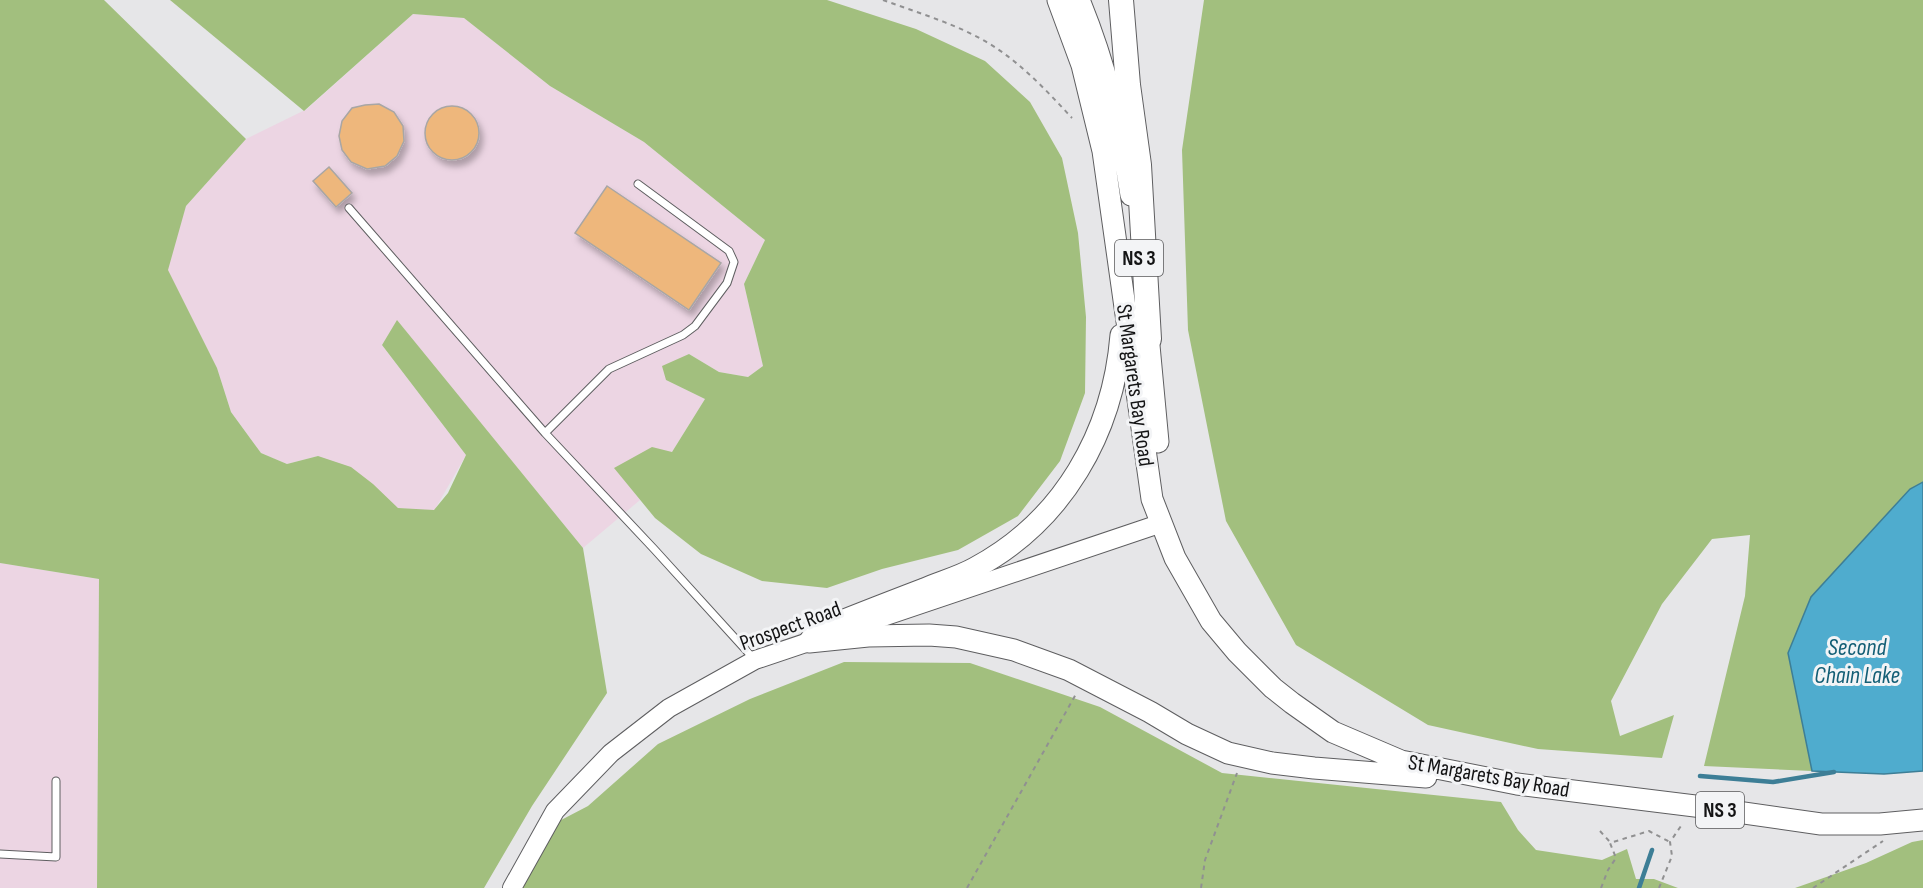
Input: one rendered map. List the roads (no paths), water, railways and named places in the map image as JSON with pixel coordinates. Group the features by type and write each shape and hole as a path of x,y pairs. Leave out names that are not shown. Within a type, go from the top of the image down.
{"highway":[{"path":"1121,0 1127,76 1139,165 1149,339"}],"main road":[{"name":"St Margarets Bay Road","path":"1058,0 1082,65 1098,123 1152,499 1183,573 1211,621 1249,664 1292,703 1333,732 1390,757 1517,784 1821,824 1880,824 1923,820"},
{"name":"St Margarets Bay Road","path":"1079,0 1104,71 1126,164 1149,339 1165,498 1162,523"},
{"path":"809,642 822,629 973,569 989,560 1021,537 1061,496 1092,448 1112,395 1121,338 1121,281"},
{"name":"Prospect Road","path":"512,888 555,811 611,753 669,708 755,660 1162,523"},
{"path":"809,642 878,635 928,634 956,638 1014,650 1069,670 1187,734 1228,753 1272,763 1314,768 1517,784"}],"lane":[{"path":"545,433 609,369 683,335 695,326 727,283 735,262 729,251 638,184"},
{"path":"349,208 545,433 755,660"},
{"path":"0,854 56,857 56,781"}],"water":[{"name":"Second Chain Lake","path":"1923,482 1923,771 1884,774 1812,771 1788,653 1811,597 1910,489"}],"waterway":[{"path":"1700,776 1773,782 1834,772"},
{"path":"1639,888 1652,850"}]}
